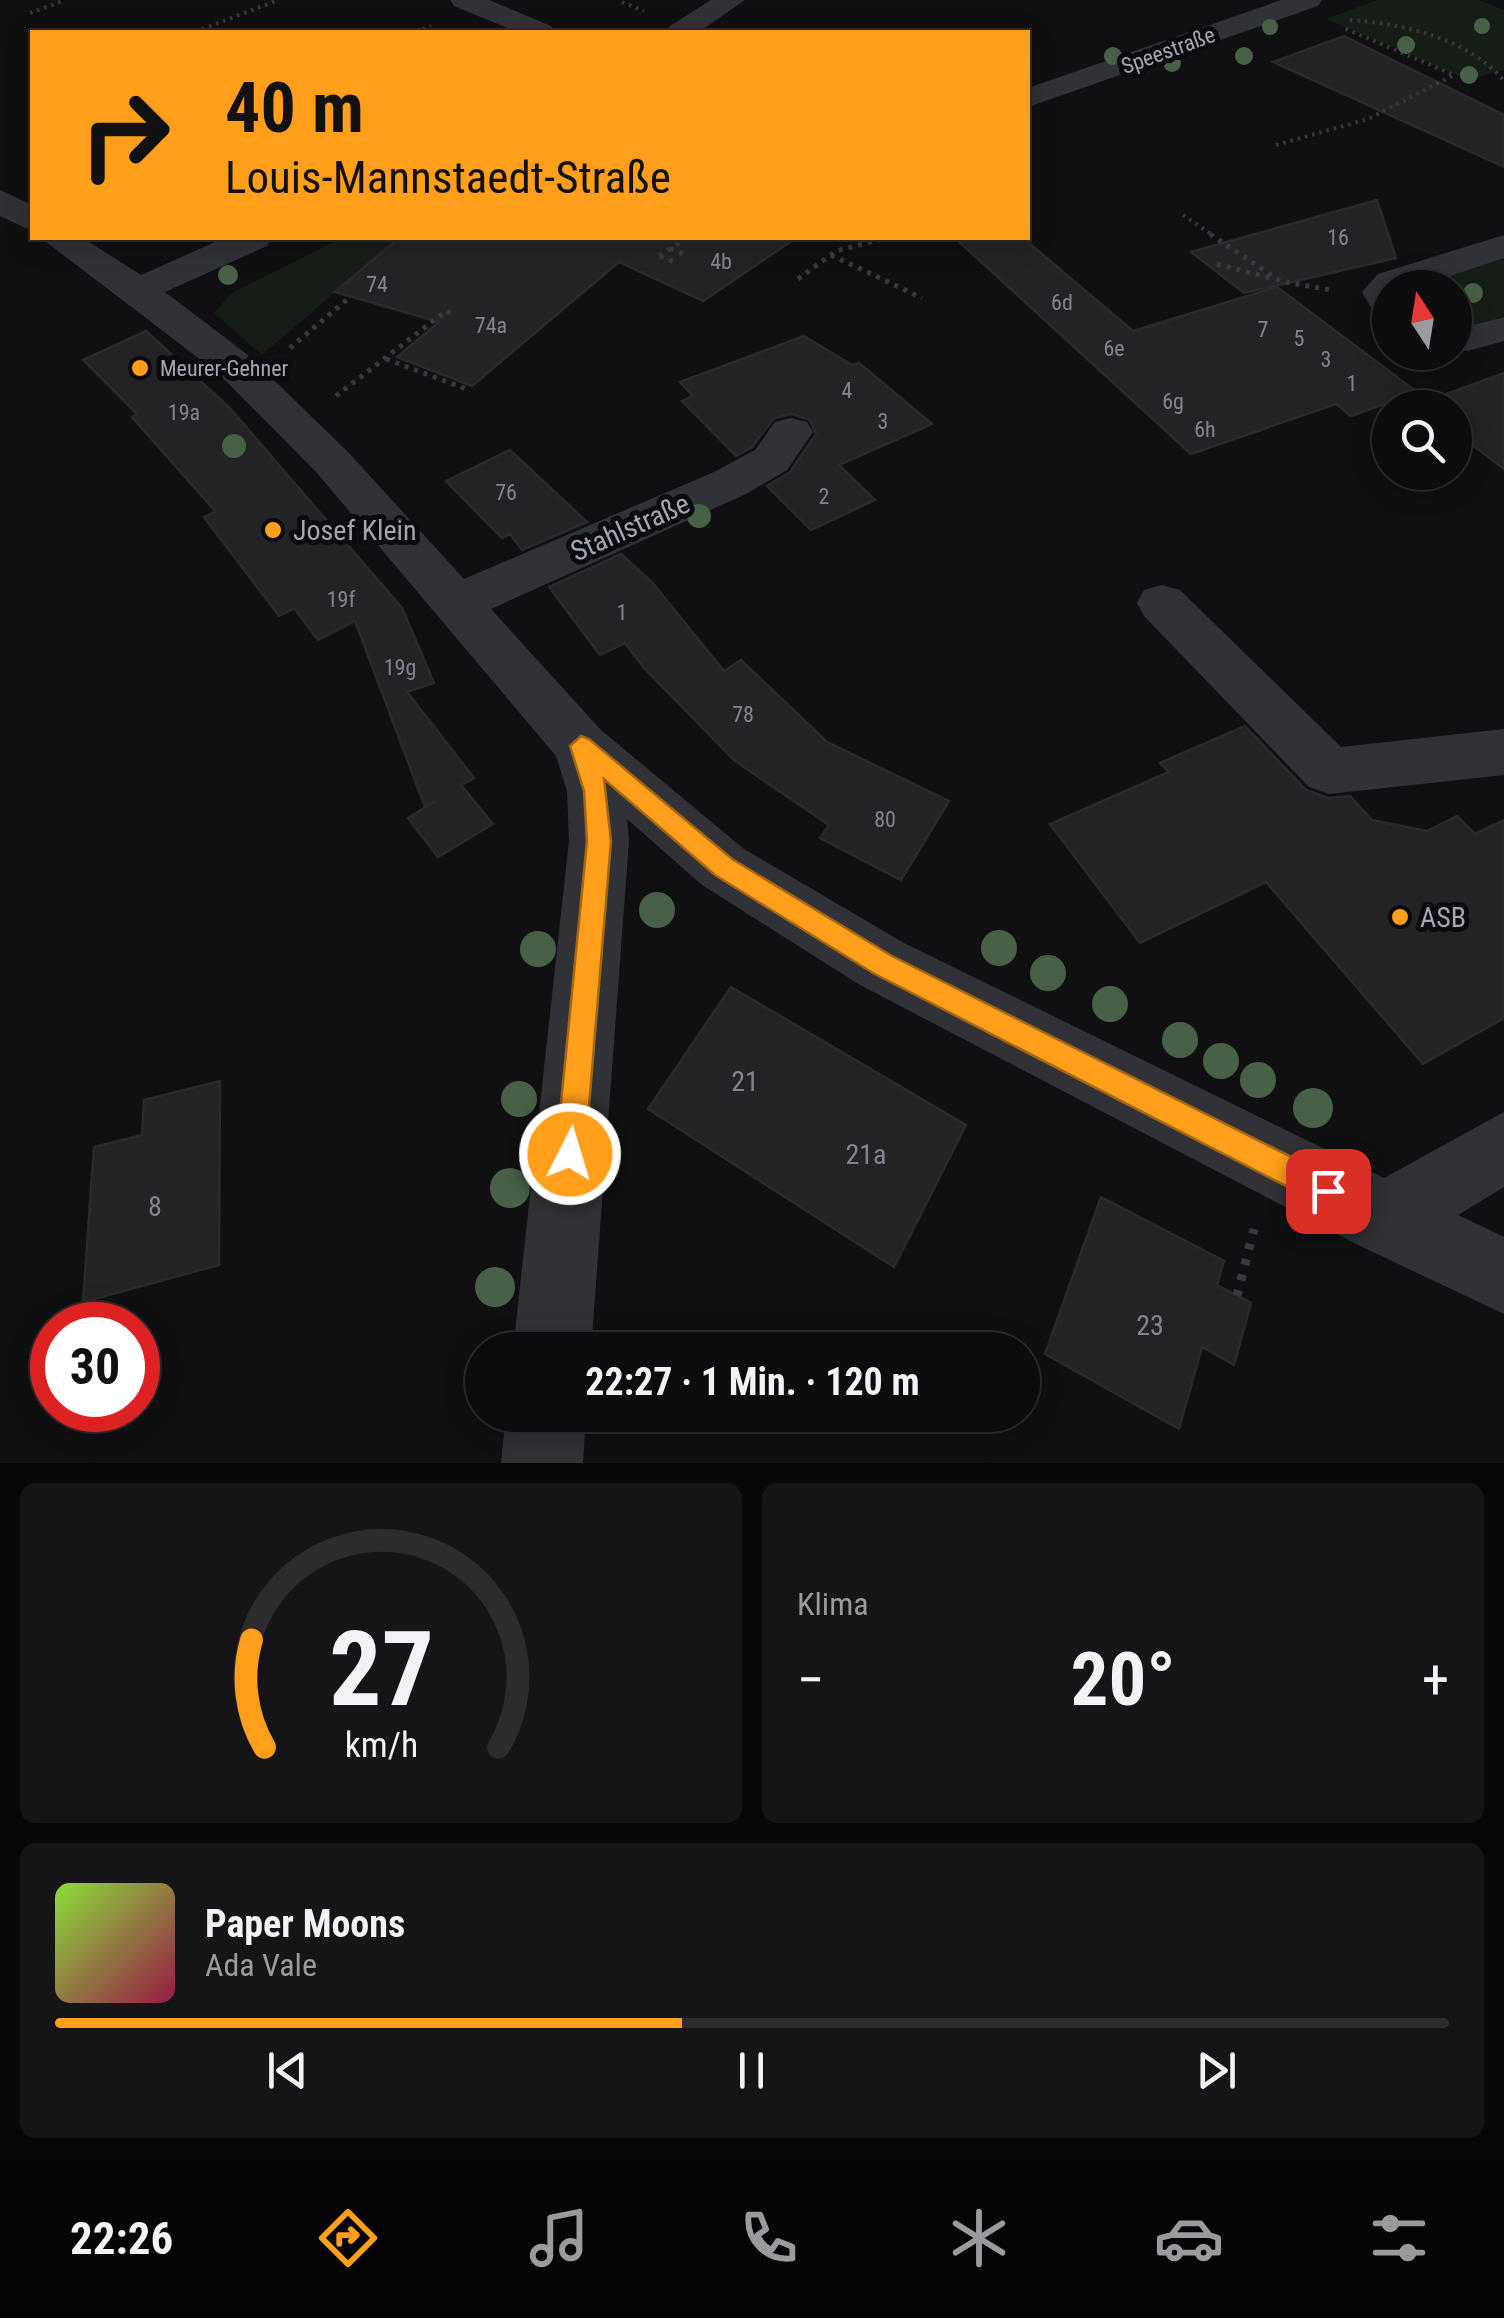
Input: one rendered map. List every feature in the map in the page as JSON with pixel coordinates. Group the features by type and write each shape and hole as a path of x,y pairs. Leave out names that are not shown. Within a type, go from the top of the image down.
{"street":[{"path":"464,0 535,30"},
{"path":"683,30 731,0"},
{"name":"Speestraße","path":"1030,97 1320,9"},
{"path":"63,240 197,334 251,383 333,463 581,746 724,867 882,964 1504,1277"},
{"path":"138,290 250,240"},
{"path":"1429,270 1504,246"},
{"path":"1472,338 1504,328"},
{"name":"Stahlstraße","path":"455,604 730,484 771,460 791,432"},
{"path":"1162,603 1329,771 1504,752"},
{"path":"554,1332 599,841 596,791 581,746"},
{"path":"1384,1219 1504,1146"},
{"path":"542,1463 545,1432"}],"path":[{"path":"42,18 30,13 65,0"},
{"path":"200,30 278,0"},
{"path":"267,4 276,8"},
{"path":"1320,9 1416,28 1491,66 1504,81"},
{"path":"1276,145 1368,119 1454,75 1334,24"},
{"path":"210,26 220,30"},
{"path":"1183,216 1280,280"},
{"path":"676,263 659,256 684,240"},
{"path":"798,279 831,255 880,240"},
{"path":"670,248 687,256"},
{"path":"831,255 922,298"},
{"path":"1217,264 1372,301"},
{"path":"251,383 350,296"},
{"path":"297,427 446,311 450,312"},
{"path":"385,358 469,390"}],"shaded area":[{"path":"1377,0 1479,0 1504,10 1504,70 1474,78 1459,76 1326,19"},
{"path":"337,240 396,240 262,355 214,313 233,292"},
{"path":"1504,257 1504,316 1472,325 1472,270 1465,270"}],"building":[{"path":"1344,36 1504,115 1504,167 1273,62"},
{"path":"1377,200 1396,258 1244,293 1191,252"},
{"path":"397,240 793,240 703,301 619,262 472,386 397,357 439,322 335,292"},
{"path":"957,240 1025,240 1133,331 1277,287 1372,358 1372,370 1388,370 1414,390 1372,390 1372,408 1351,416 1336,404 1191,454"},
{"path":"146,331 229,407 402,608 434,683 407,692 474,778 461,785 493,824 438,857 408,818 435,801 425,807 355,621 318,640 294,608 279,616 204,517 216,512 132,417 137,414 83,360"},
{"path":"804,336 852,365 859,363 932,424 839,465 875,500 811,530 767,486 790,472 816,434 810,420 792,414 774,418 752,447 736,456 682,401 693,396 680,382"},
{"path":"1504,373 1504,469 1472,445 1472,390 1457,390"},
{"path":"510,450 587,522 522,550 510,534 502,538 446,481"},
{"path":"621,554 652,582 724,671 741,660 827,742 949,801 901,880 820,838 829,825 735,761 644,668 625,643 600,655 549,587"},
{"name":"ASB","path":"1245,726 1306,790 1328,798 1350,796 1372,820 1427,831 1457,816 1475,834 1504,820 1504,1018 1423,1064 1266,882 1140,943 1050,824 1169,772 1160,763"},
{"path":"731,987 966,1125 894,1267 648,1109"},
{"path":"220,1081 219,1265 83,1302 94,1147 142,1135 144,1100"},
{"path":"1101,1197 1224,1261 1217,1285 1251,1303 1234,1365 1202,1347 1179,1429 1045,1354"}],"place":[{"name":"Meurer-Gehner","path":"140,368"},
{"name":"Josef Klein","path":"273,530"},
{"name":"ASB","path":"1400,917"}],"route":[{"path":"570,1154 599,841 596,791 581,746 724,867 882,964 1328,1191"}]}
